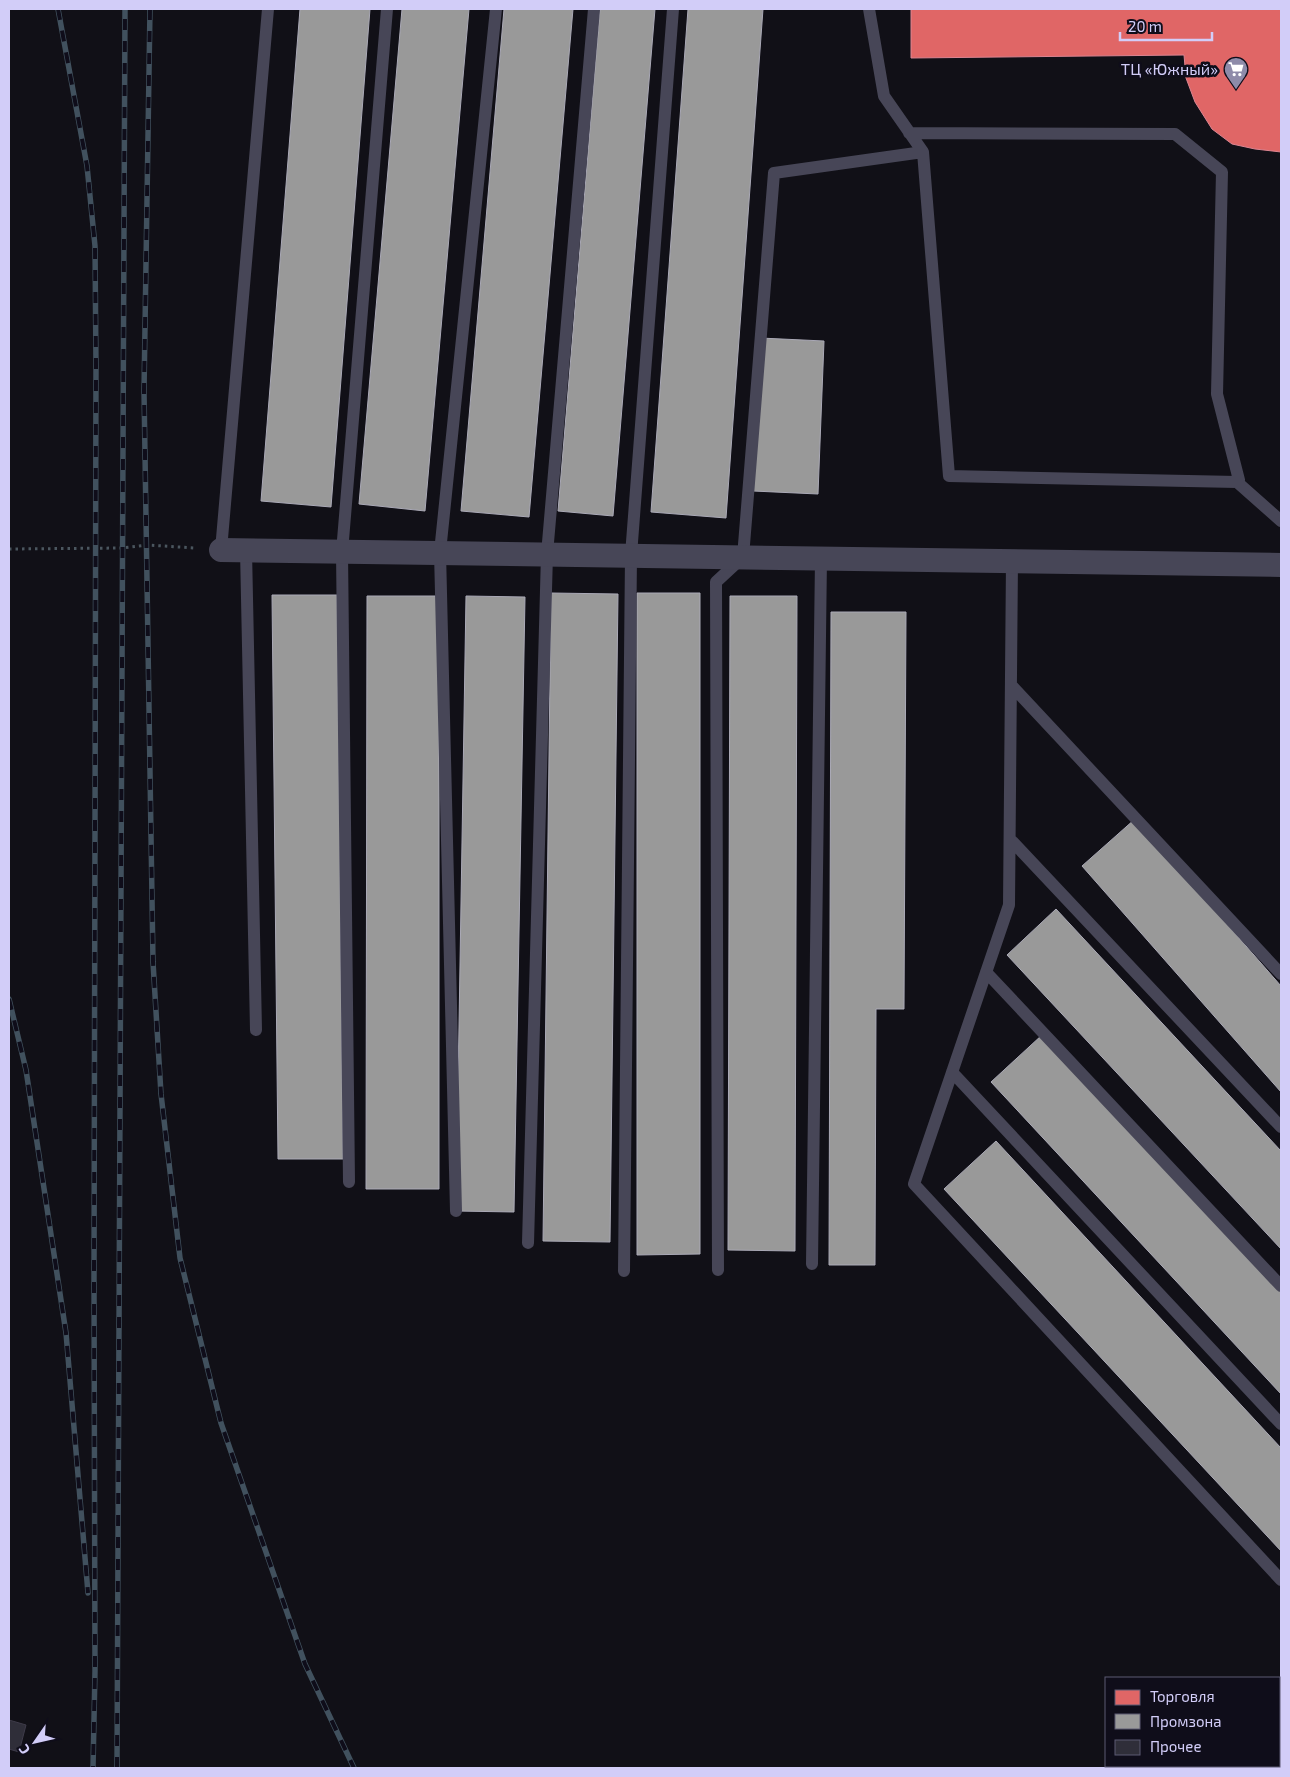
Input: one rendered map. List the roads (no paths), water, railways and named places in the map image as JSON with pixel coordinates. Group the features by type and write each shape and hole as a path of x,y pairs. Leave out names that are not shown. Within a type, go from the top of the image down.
{"street":[{"path":"221,550 1281,565"}],"lane":[{"path":"221,550 268,9"},
{"path":"349,1182 342,552 387,9"},
{"path":"456,1211 440,552 496,9"},
{"path":"528,1244 547,554 594,9"},
{"path":"624,1271 632,555 673,9"},
{"path":"869,9 884,96 923,152 948,476 1237,482 1281,521"},
{"path":"910,133 1175,134 1222,172 1218,394 1239,480 1237,482"},
{"path":"718,1270 716,582 743,557 774,173 923,152"},
{"path":"246,550 256,1030"},
{"path":"812,1264 821,558"},
{"path":"1012,560 1009,905 914,1184 1281,1580"},
{"path":"1010,685 1281,974"},
{"path":"1010,839 1281,1127"},
{"path":"986,972 1281,1286"},
{"path":"952,1072 1281,1424"}],"railway":[{"path":"58,9 87,166 95,246 95,1671 93,1768"},
{"path":"117,1768 125,9"},
{"path":"150,9 144,391 153,962 161,1094 180,1258 221,1423 305,1664 354,1768"},
{"path":"9,999 26,1070 66,1333 88,1593"}],"place":[{"name":"ТЦ «Южный»","path":"1236,90"}]}
